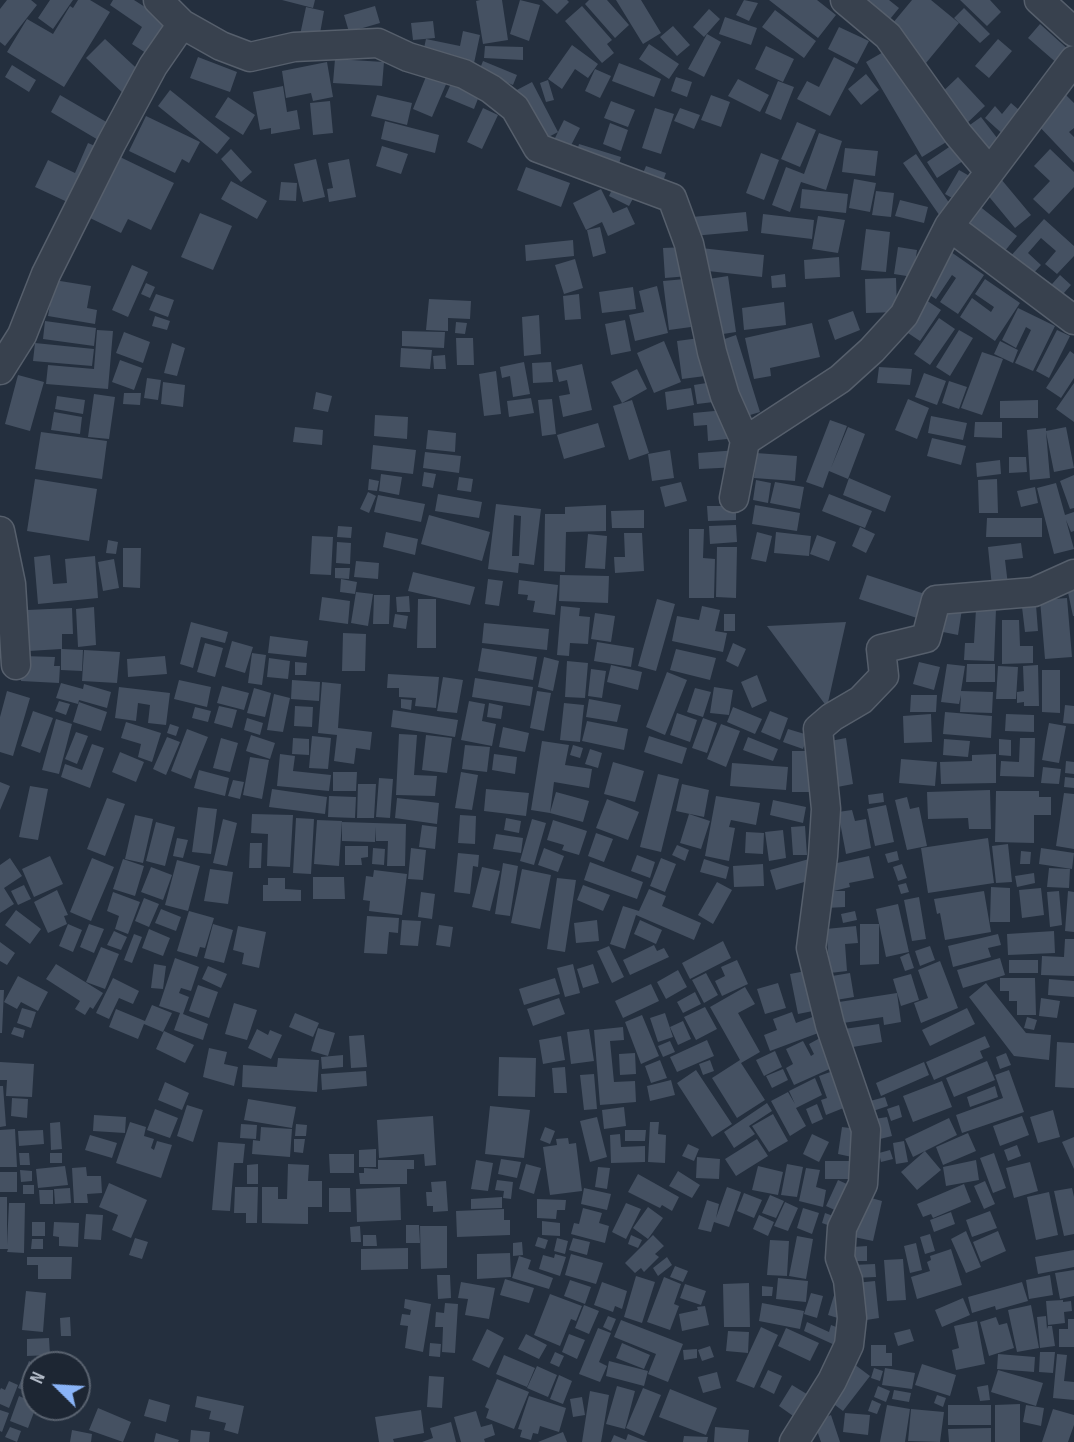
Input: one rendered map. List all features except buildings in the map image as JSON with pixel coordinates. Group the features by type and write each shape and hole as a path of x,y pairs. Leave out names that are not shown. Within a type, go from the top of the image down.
{"street":[{"path":"158,0 182,24 222,46 250,57 294,47 378,43 408,57 464,74 491,89 515,108 538,148 672,198 689,244 712,352 725,396 744,441 734,498"},
{"path":"845,0 888,36 958,134 989,171"},
{"path":"1039,0 1074,32"},
{"path":"0,370 22,335 46,274 111,144 153,66 182,24"},
{"path":"744,441 840,379 872,350 904,315 949,226 1074,60"},
{"path":"949,226 1074,320"},
{"path":"0,531 12,584 16,664"},
{"path":"794,1442 832,1381 849,1345 852,1318 848,1280 840,1258 842,1228 863,1184 866,1130 830,1025 811,948 824,856 826,809 818,729 832,717 861,700 884,676 881,649 926,638 936,600 1034,592 1074,574"}]}
